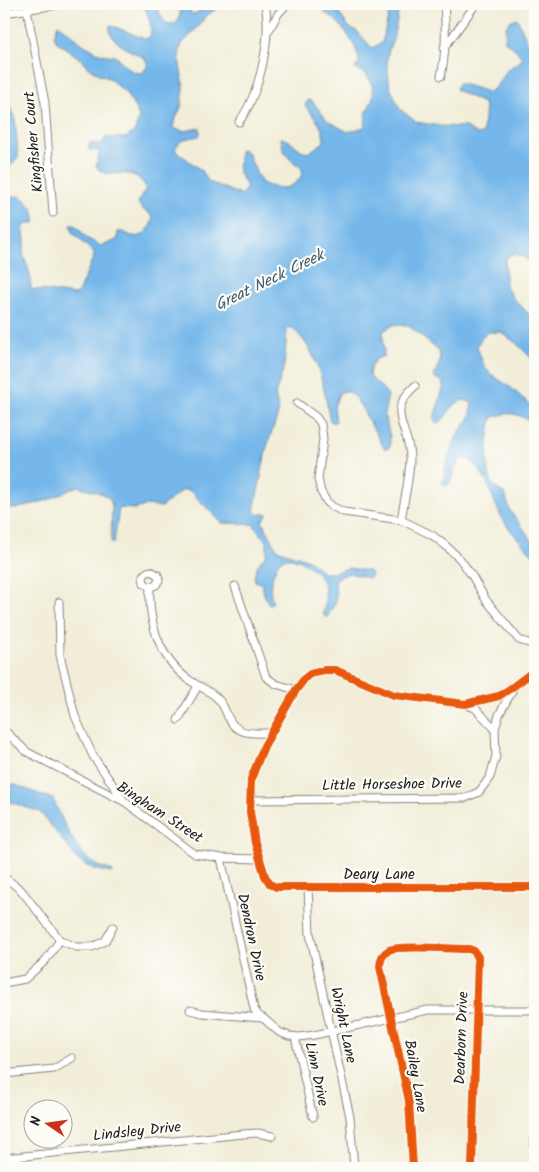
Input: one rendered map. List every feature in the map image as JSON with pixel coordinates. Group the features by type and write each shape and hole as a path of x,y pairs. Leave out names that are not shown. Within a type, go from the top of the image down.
{"street":[{"path":"4,13 63,4"},
{"path":"239,122 249,106 264,60 268,32 265,4"},
{"path":"268,32 278,14 287,4"},
{"path":"441,76 444,48 444,4"},
{"path":"444,48 476,4"},
{"name":"Kingfisher Court","path":"27,10 45,103 53,214"},
{"path":"400,520 410,456 400,420 399,408 404,397 415,386"},
{"path":"297,403 316,417 321,424 323,439 318,479 321,492 327,502 344,512 400,520 420,528 445,544 460,560 486,600 512,633 519,640 535,645"},
{"path":"235,586 266,677 276,684 296,690"},
{"path":"150,587 151,612 161,647 176,669 217,698 224,707 231,724 237,729 246,733 271,732"},
{"path":"60,602 60,655 75,716 93,756 125,802"},
{"path":"259,859 252,826 249,790 252,773 271,732 296,690 310,674 330,669 341,672 394,696 465,704 475,708 495,729"},
{"path":"465,704 499,696 535,670"},
{"path":"178,720 198,686"},
{"name":"Little Horseshoe Drive","path":"250,800 465,798 479,792 490,777 496,756 495,729 499,715 514,686"},
{"name":"Bingham Street","path":"4,730 27,752 125,802 195,854 222,858 259,859"},
{"name":"Dendron Drive","path":"222,858 254,1009 263,1018"},
{"name":"Deary Lane","path":"259,859 272,886 535,887"},
{"path":"4,877 21,890 60,940 76,947 92,947 105,941 113,927"},
{"name":"Wright Lane","path":"308,887 310,934 350,1117 354,1168"},
{"path":"4,983 25,979 45,962 60,940"},
{"name":"Bailey Lane","path":"413,1168 409,1101 384,989 380,960 390,949 433,948"},
{"name":"Dearborn Drive","path":"433,948 469,949 478,957 472,1168"},
{"path":"190,1010 202,1013 263,1018 284,1035 295,1037 428,1010 535,1010"},
{"name":"Linn Drive","path":"295,1037 313,1117"},
{"path":"4,1074 54,1069 72,1058"},
{"name":"Lindsley Drive","path":"4,1158 243,1134 258,1133 272,1136"},
{"path":"534,1168 535,1133"}],"water":[{"name":"Great Neck Creek","path":"143,4 155,4 165,23 171,25 178,22 182,4 191,4 190,13 194,14 213,4 224,4 203,18 203,22 182,44 180,49 179,59 184,88 181,107 173,125 175,129 184,131 200,128 200,133 199,136 181,141 175,150 202,171 209,182 241,195 247,187 238,171 240,150 246,151 262,183 272,187 286,188 293,185 299,179 302,168 287,156 281,138 288,140 308,153 324,142 321,127 305,106 308,100 312,101 328,121 348,132 364,127 366,114 373,97 373,88 366,75 355,69 359,65 359,59 357,51 348,35 336,20 324,13 333,6 350,28 357,31 372,48 382,43 391,4 400,4 387,63 390,87 400,109 416,122 440,126 466,127 477,135 483,133 485,104 456,90 458,83 489,92 495,88 508,69 521,61 522,58 517,51 505,41 506,26 510,21 517,18 528,43 535,46 535,266 520,256 509,255 505,260 506,287 513,298 530,315 535,317 535,362 516,343 501,332 488,332 480,340 477,347 485,368 535,409 535,424 514,414 504,414 492,418 487,454 491,481 495,487 505,494 510,511 535,544 535,557 505,523 482,473 470,460 462,458 449,484 447,486 443,484 446,466 454,443 471,414 471,402 462,400 454,405 440,423 435,422 434,418 444,386 441,380 433,378 440,361 439,351 410,327 395,324 383,331 384,356 373,362 369,375 388,395 384,414 390,436 390,447 387,449 384,448 352,393 345,391 339,393 334,407 336,421 334,423 330,421 319,370 314,358 300,336 290,327 287,331 284,367 275,395 279,411 267,446 254,511 258,515 266,513 267,515 262,521 277,549 309,560 324,573 333,573 349,568 369,571 371,575 369,578 349,573 335,579 336,601 327,617 323,614 325,595 321,578 304,563 291,558 284,559 277,565 271,584 273,602 269,605 262,584 255,581 254,577 257,566 267,554 267,542 253,524 222,523 189,490 183,490 161,507 148,505 135,509 119,508 114,543 111,543 112,506 110,499 103,494 78,486 48,500 15,509 4,507 4,45 6,46 8,64 7,96 15,118 18,154 18,158 8,171 6,186 8,197 20,196 29,205 34,214 35,223 29,223 23,227 25,241 23,254 30,274 31,289 75,295 78,293 94,253 73,233 71,225 75,225 88,239 101,246 117,240 118,232 131,236 140,236 148,229 153,219 150,214 141,208 138,202 146,188 140,180 134,175 112,174 100,171 96,165 100,151 89,150 89,143 102,144 106,137 126,138 135,131 139,118 137,111 125,92 109,78 100,75 88,67 81,59 57,42 54,35 58,24 84,45 101,54 115,56 133,72 142,73 147,67 147,62 144,58 116,41 110,31 110,25 145,39 150,37 150,24"},
{"path":"4,781 53,799 67,830 81,852 98,866 113,873 97,870 77,859 40,812 4,800"}],"cycle path":[{"path":"535,670 499,696 465,704 394,695 335,670 324,670 310,674 296,690 264,746 251,779 250,812 255,843 265,876 270,884 276,887 535,887"},
{"path":"413,1168 409,1101 380,962 389,950 415,947 469,949 474,951 478,957 472,1168"}]}
